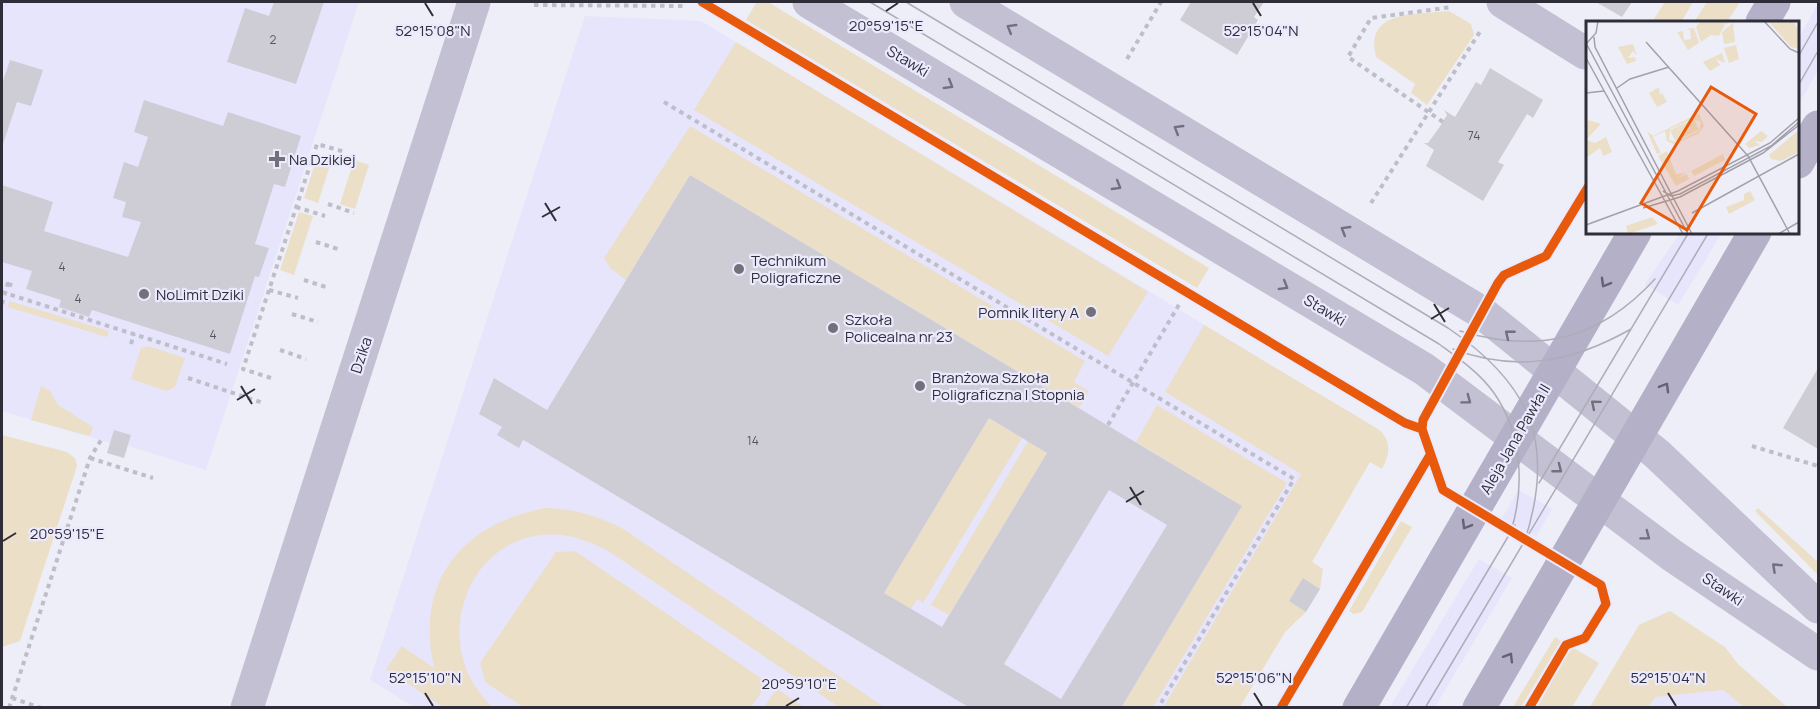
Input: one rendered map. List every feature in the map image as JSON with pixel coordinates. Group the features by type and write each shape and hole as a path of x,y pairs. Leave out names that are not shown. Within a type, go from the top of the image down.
{"main road":[{"path":"1763,21 1774,2"},
{"path":"1799,159 1818,127"},
{"name":"Aleja Jana Pawła II","path":"1359,708 1634,234"},
{"path":"1479,708 1754,234"}],"street":[{"name":"Dzika","path":"247,708 474,2"},
{"name":"Stawki","path":"809,2 1424,369 1673,556 1818,654"},
{"path":"966,2 1481,312 1636,437 1818,607"},
{"path":"1493,14 1585,52"}],"path":[{"path":"1126,59 1161,2"},
{"path":"534,5 686,6"},
{"path":"1443,122 1348,57 1371,18 1452,7"},
{"path":"1369,207 1493,14"},
{"path":"664,102 1294,479 1158,708"},
{"path":"271,378 243,369 296,207 317,144 345,153"},
{"path":"328,204 354,213"},
{"path":"296,207 324,216"},
{"path":"316,242 341,250"},
{"path":"304,280 329,288"},
{"path":"2,304 3,292 8,282 14,286"},
{"path":"269,290 298,298"},
{"path":"3,292 128,330 134,334 142,334 226,364"},
{"path":"1108,425 1180,303"},
{"path":"292,314 318,322"},
{"path":"131,344 134,334"},
{"path":"280,350 306,359"},
{"path":"188,378 263,403"},
{"path":"9,708 90,458 101,440"},
{"path":"1752,446 1818,466"},
{"path":"90,458 153,478"},
{"path":"12,698 41,708"}],"shaded area":[{"path":"2,2 359,2 206,470 128,446 131,435 110,443 2,411"},
{"path":"768,2 1209,268 1197,288 746,20 756,3"},
{"path":"1665,2 1693,2 1682,21 1653,21"},
{"path":"1707,2 1740,2 1728,21 1695,21"},
{"path":"1818,4 1818,70 1799,104 1799,37"},
{"path":"1449,11 1471,24 1474,35 1427,105 1411,93 1415,84 1376,57 1374,41 1378,30 1385,22 1409,15"},
{"path":"585,16 701,21 1258,357 1327,466 1181,707 416,708 370,680"},
{"path":"736,42 1148,292 1108,356 694,110"},
{"path":"690,126 1085,361 1074,382 1089,391 1079,408 690,175 626,280 610,268 604,258"},
{"path":"318,154 332,159 318,203 304,198"},
{"path":"354,160 369,165 355,209 340,204"},
{"path":"299,212 313,216 294,275 280,270"},
{"path":"1679,234 1721,234 1678,305 1645,284"},
{"path":"9,301 109,331 107,337 8,307"},
{"path":"1204,325 1378,429 1386,438 1388,453 1382,469 1370,462 1312,562 1323,569 1320,589 1304,579 1306,612 1285,632 1240,707 1163,708 1301,474 1165,392"},
{"path":"148,346 185,358 175,387 166,391 131,379 141,348"},
{"path":"41,386 50,391 58,405 93,427 90,436 31,420"},
{"path":"1157,405 1287,483 1153,707 1121,708 1242,506 1136,442"},
{"path":"989,418 1022,438 923,603 917,599 911,609 884,593"},
{"path":"2,435 67,452 75,458 77,466 20,641 2,647"},
{"path":"1028,441 1047,453 949,615 931,605"},
{"path":"1518,490 1552,509 1536,537 1502,518"},
{"path":"546,508 587,514 625,530 884,707 839,707 610,552 590,542 568,536 534,536 505,547 483,567 468,592 460,621 461,652 472,681 493,707 443,707 386,669 402,646 434,668 430,644 431,613 436,589 446,568 460,550 478,535 498,523"},
{"path":"1758,508 1818,562 1818,575 1755,511"},
{"path":"1401,521 1412,527 1362,612 1354,614 1349,611"},
{"path":"575,551 768,683 751,707 523,707 485,682 480,663 556,552"},
{"path":"1479,559 1512,578 1435,707 1390,707"},
{"path":"1670,611 1725,647 1738,664 1787,707 1744,707 1723,690 1655,697 1649,707 1590,707 1639,625"},
{"path":"1555,637 1561,641 1521,707 1513,707"},
{"path":"1572,647 1599,663 1572,707 1536,707"},
{"path":"777,689 804,707 764,707"},
{"path":"1723,690 1744,707 1649,708 1655,697"}],"building":[{"path":"274,2 324,2 296,84 227,62 245,8 269,16"},
{"path":"1191,2 1264,2 1254,17 1258,20 1237,55 1180,20"},
{"path":"1596,2 1632,2 1622,17"},
{"path":"10,60 43,70 31,106 17,102 2,147 2,84"},
{"path":"1490,68 1543,100 1533,118 1527,114 1498,162 1504,165 1483,201 1426,166 1434,150 1424,143 1428,143 1447,115 1444,110 1455,117 1476,82 1481,85"},
{"path":"144,100 223,126 228,112 301,136 285,187 274,184 255,244 269,248 259,277 255,276 230,354 92,310 89,317 59,307 61,300 26,289 32,271 2,262 2,185 53,202 44,231 128,257 141,222 122,217 126,202 113,198 124,162 138,167 148,137 134,132"},
{"path":"690,175 1242,506 1121,708 970,708 527,442 523,440 519,448 497,435 502,427 479,414 494,378 547,410","holes":["989,418 1047,453 942,627 884,593","1109,490 1167,525 1061,699 1004,664"]},
{"path":"1818,368 1818,449 1783,428"},
{"path":"114,430 131,435 124,458 107,453"},
{"path":"1303,578 1320,589 1306,612 1289,601"}],"tram line":[{"path":"870,2 1439,344 1468,366 1494,393 1510,425 1515,442 1519,478 1511,531"},
{"path":"906,2 1448,328 1476,349 1499,371 1517,394 1529,419 1536,445 1538,474 1534,505 1525,540"},
{"path":"1799,55 1818,22"},
{"path":"1799,84 1818,51"},
{"path":"1539,483 1688,234"},
{"path":"1425,708 1708,234"},
{"path":"1460,331 1488,338 1516,341 1541,341 1566,336 1589,328 1612,316 1634,300 1655,279"},
{"path":"1453,349 1500,361 1544,360 1588,349 1631,329"},
{"path":"1406,708 1515,525"}],"cycle path":[{"path":"702,2 1405,423 1422,429"},
{"path":"1529,708 1566,645 1585,638 1606,604 1601,585 1443,490 1422,429 1423,420 1498,283 1504,275 1546,256 1586,190"},
{"path":"1281,708 1430,455"}],"place":[{"name":"Na Dzikiej","path":"277,159"},
{"name":"Technikum Poligraficzne","path":"739,269"},
{"name":"NoLimit Dziki","path":"144,294"},
{"name":"Pomnik litery A","path":"1091,312"},
{"name":"Szkoła Policealna nr 23","path":"833,328"},
{"name":"Branżowa Szkoła Poligraficzna I Stopnia","path":"920,386"}]}
